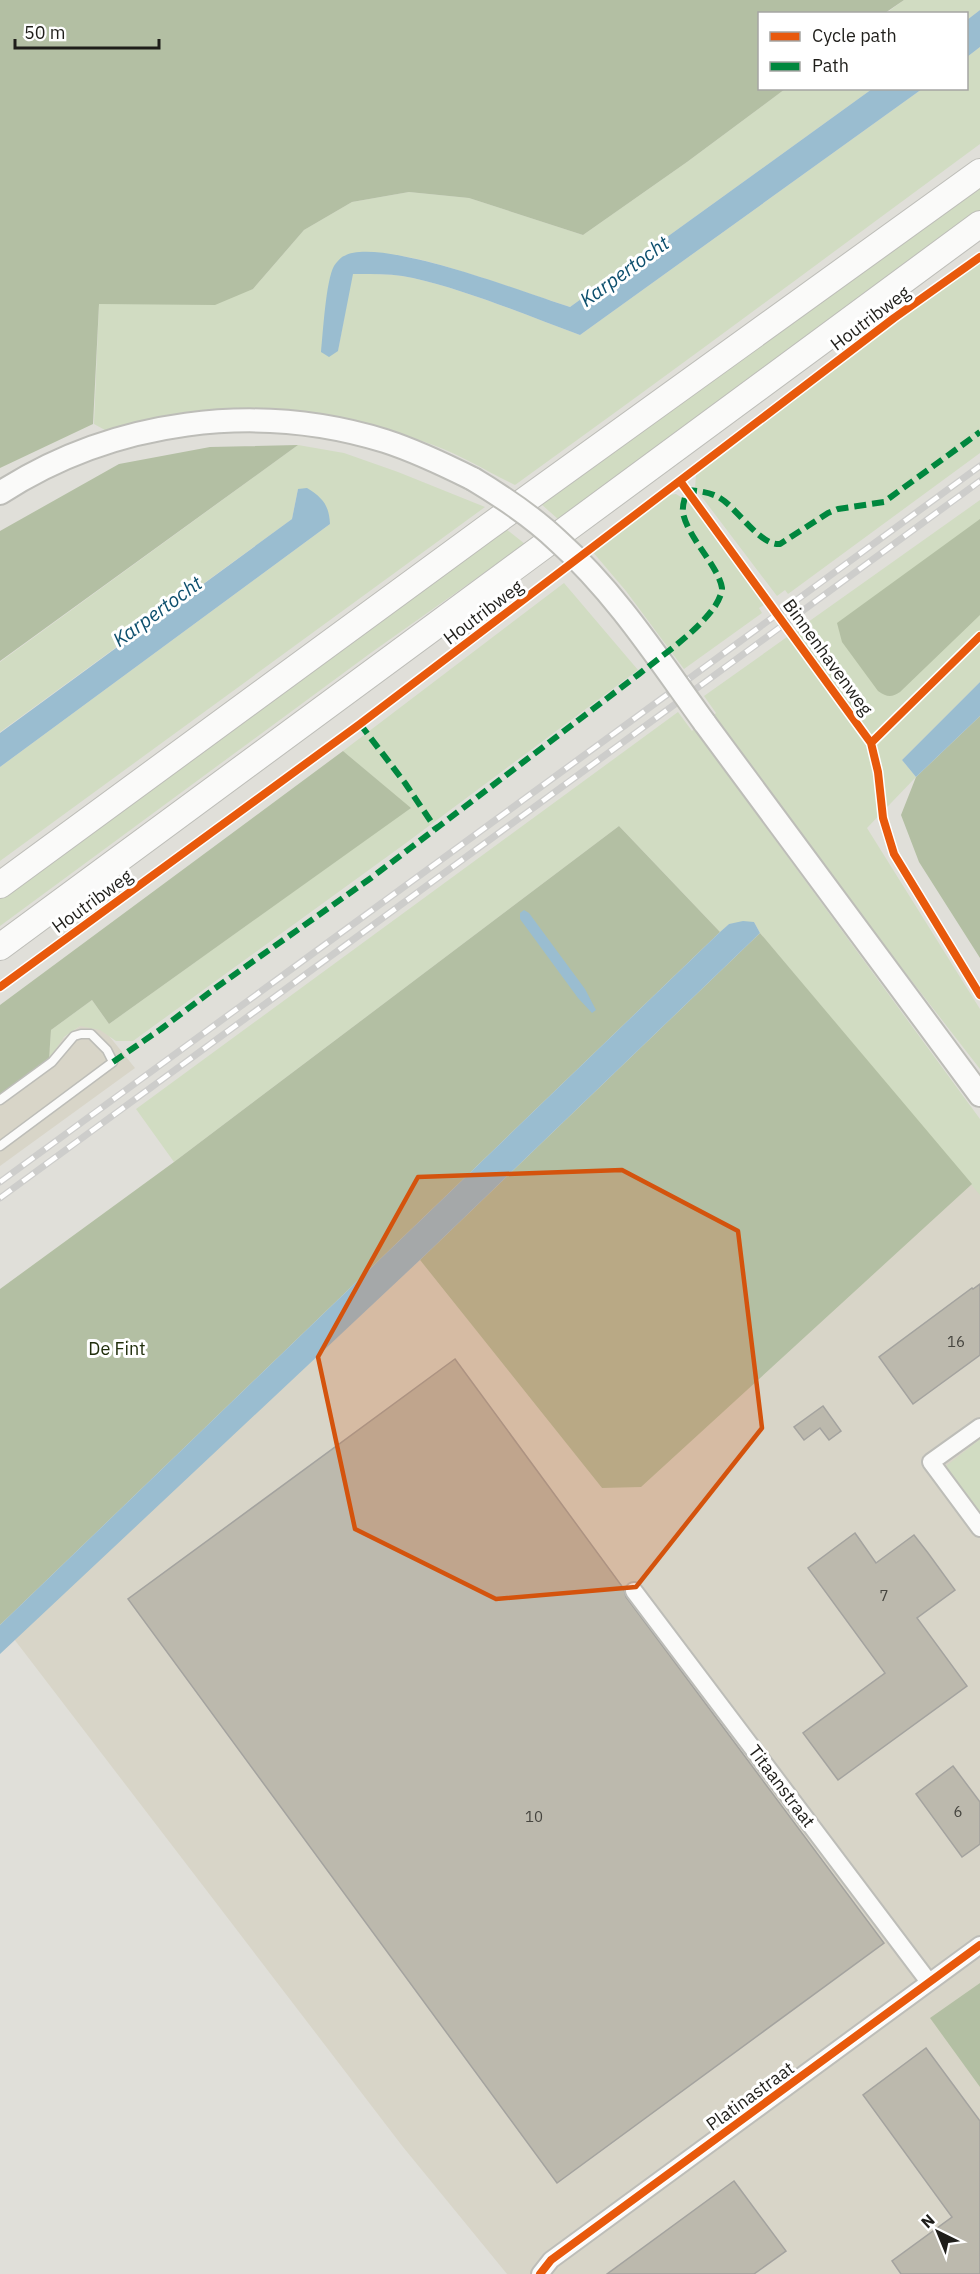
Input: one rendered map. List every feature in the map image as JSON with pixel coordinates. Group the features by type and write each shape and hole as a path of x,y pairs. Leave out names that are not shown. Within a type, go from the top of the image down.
{"main road":[{"path":"0,885 488,527 980,172"},
{"name":"Houtribweg","path":"0,947 980,224"},
{"path":"0,493 46,467 111,441 158,429 220,421 291,422 348,432 404,448 473,479 508,501 573,555 634,626 980,1095"}],"street":[{"path":"980,1427 932,1462 980,1528"},
{"name":"Titaanstraat","path":"634,1591 929,1982"},
{"name":"Platinastraat","path":"540,2274 550,2260 980,1945"}],"lane":[{"path":"0,1100 51,1062 74,1036 91,1034 107,1050 113,1062 0,1146"}],"highlighted area":[{"path":"622,1170 738,1231 762,1428 636,1587 496,1599 355,1529 318,1357 418,1177"}],"shaded area":[{"path":"93,1016 135,1068 0,1166 0,1086"},
{"path":"980,1160 980,2274 507,2274 403,2147 14,1639 420,1260 602,1488"}],"green space":[{"path":"0,0 904,0 886,12 758,12 758,90 784,90 583,235 469,198 409,192 352,202 304,230 253,289 215,305 99,304 93,424 0,468"},
{"path":"904,0 980,0 980,10 968,19 968,12 888,12"},
{"path":"980,47 980,144 515,485 433,445 363,423 314,413 241,409 173,416 105,430 94,424 99,304 253,289 304,230 352,202 409,192 469,198 583,235 784,90 871,90 570,307 414,258 379,254 344,256 338,351 352,274 398,275 434,283 476,296 580,335 921,90 968,90 968,56"},
{"path":"980,181 980,211 559,520 540,503"},
{"path":"980,262 980,453 788,594 785,590 777,596 695,488 696,475 897,322"},
{"path":"298,445 344,453 485,507 0,861 0,767 330,524 298,489 292,519 0,732 0,662"},
{"path":"298,445 0,661 0,531 119,464 210,447"},
{"path":"676,494 689,502 764,605 759,608 762,613 684,669 626,591 592,551 668,495"},
{"path":"980,500 980,682 902,760 916,777 867,828 980,1009 980,1069 828,873 714,715 716,713 704,696"},
{"path":"980,519 980,615 900,692 891,696 881,693 842,642 837,623"},
{"path":"506,529 525,544 372,652 0,926 0,899 192,755"},
{"path":"564,583 638,670 406,843 133,1041 116,1041 100,1030 80,1026 64,1037 49,1059 51,1030 92,1000 109,1024 410,808 343,751"},
{"path":"678,712 692,731 694,729 980,1119 980,1195 760,933 754,922 729,924 720,932 619,826 174,1162 136,1109"},
{"path":"980,716 980,958 919,862 901,815 916,777"},
{"path":"343,751 411,808 109,1024 92,1000 51,1030 49,1059 0,1095 0,1005"},
{"name":"De Fint","path":"619,826 720,932 0,1625 0,1289 174,1162"},
{"path":"760,933 972,1184 641,1487 602,1488 420,1260"},
{"path":"980,1439 980,1515 945,1467"},
{"path":"980,1983 980,2087 930,2018"}],"water":[{"path":"980,10 980,47 968,56 968,19"},
{"name":"Karpertocht","path":"871,90 921,90 580,335 476,296 434,283 398,275 353,274 338,351 329,357 321,352 331,273 334,266 344,256 362,252 389,254 455,269 570,307"},
{"path":"307,488 324,503 330,524 0,767 0,733 292,519 298,489"},
{"path":"980,682 980,716 916,777 902,760"},
{"path":"524,910 529,913 585,989 596,1010 592,1013 578,998 520,919 520,913"},
{"path":"743,921 754,922 760,933 420,1260 0,1654 0,1625 720,932 729,924"}],"building":[{"path":"980,1284 980,1355 913,1404 879,1357"},
{"path":"455,1359 624,1589 626,1597 884,1943 557,2183 128,1599"},
{"path":"823,1406 841,1431 829,1440 820,1428 804,1440 794,1427"},
{"path":"855,1533 876,1563 914,1535 928,1553 955,1590 917,1618 967,1686 838,1780 803,1733 885,1673 808,1568"},
{"path":"953,1766 980,1802 980,1844 962,1857 916,1794"},
{"path":"926,2048 980,2121 980,2274 901,2274 892,2261 952,2217 863,2095"},
{"path":"734,2181 786,2251 754,2274 607,2274"}],"railway":[{"path":"0,1182 980,466"},
{"path":"0,1198 980,481"}],"marked path":[{"path":"113,1062 371,878 639,674 697,627 715,607 722,588 720,580 686,523 683,510 687,490 700,491 720,498 757,533 772,543 780,544 828,513 838,509 884,502 980,432"},
{"path":"360,724 405,783 436,829"}],"cycle path":[{"path":"0,987 360,724 894,318 980,257"},
{"name":"Binnenhavenweg","path":"680,481 871,743 878,772 883,818 894,854 980,995"},
{"path":"871,743 980,636"},
{"path":"540,2274 551,2260 980,1945"}]}
